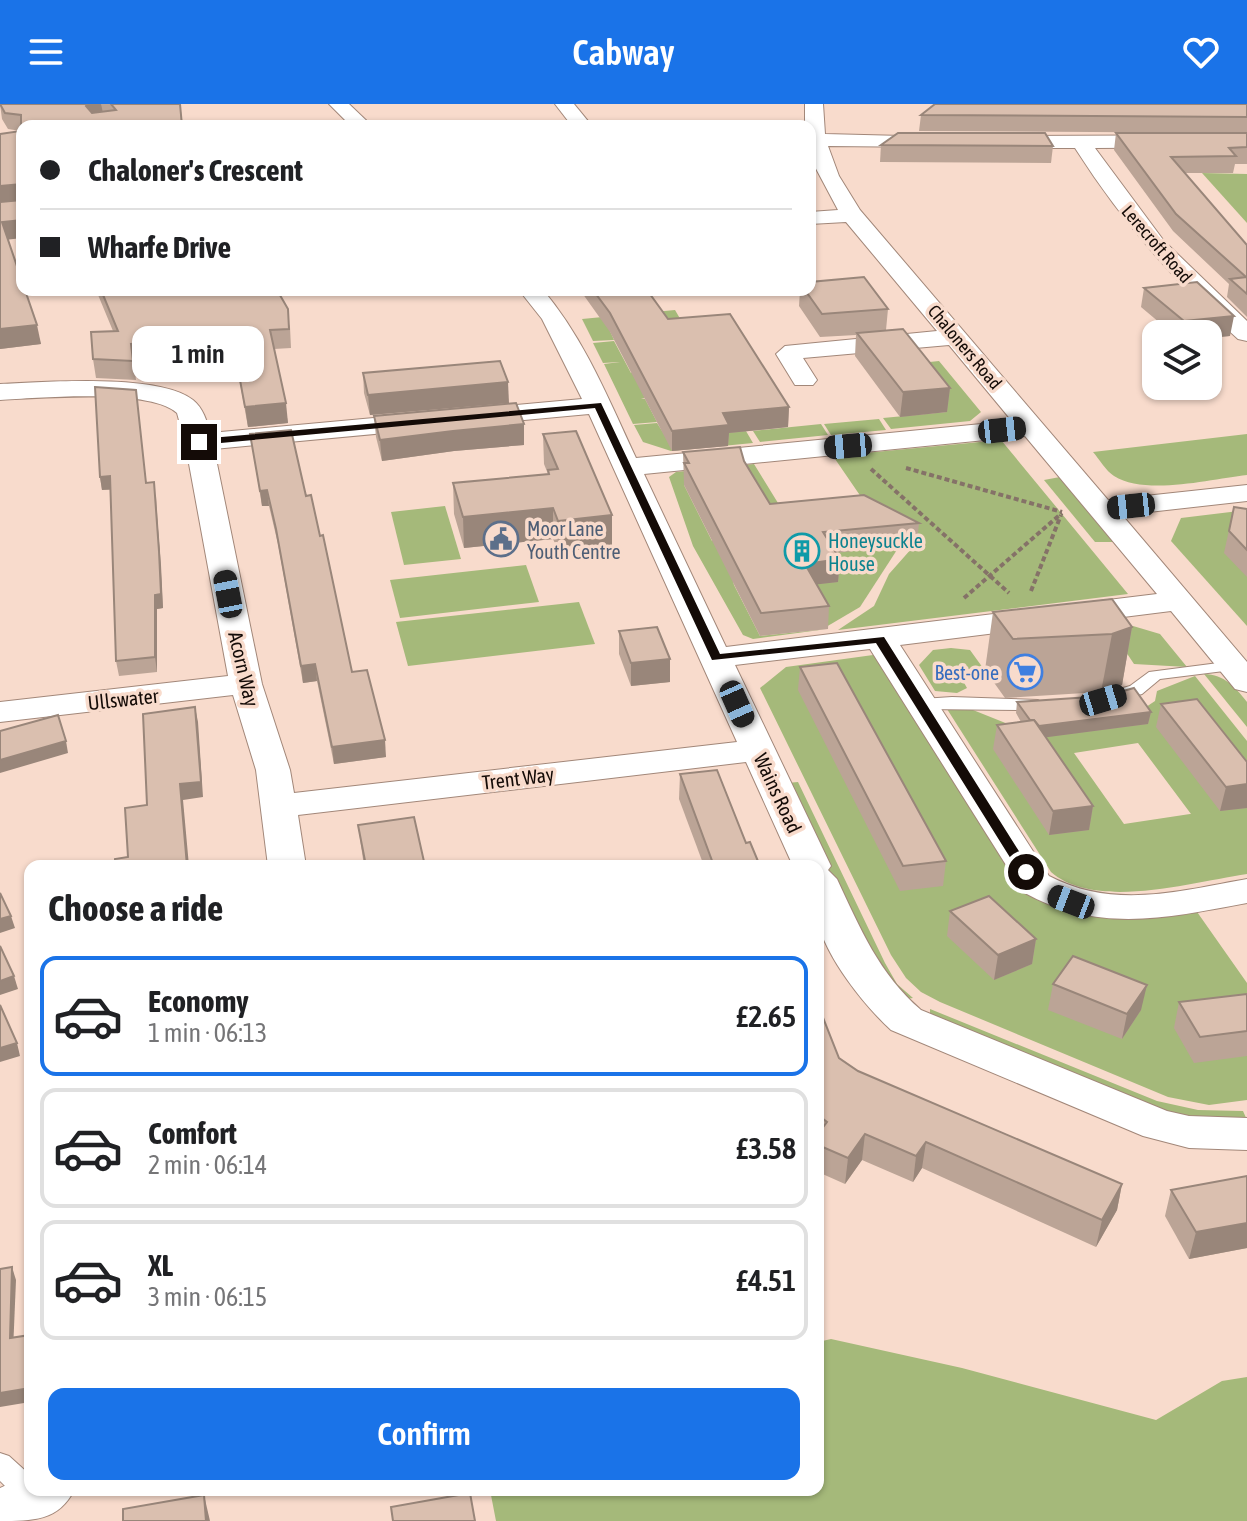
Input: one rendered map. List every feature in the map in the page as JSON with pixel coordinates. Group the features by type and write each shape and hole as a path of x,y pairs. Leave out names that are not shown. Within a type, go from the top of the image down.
{"street":[{"path":"338,104 355,120"},
{"path":"564,104 577,120"},
{"path":"816,140 957,141"},
{"name":"Chaloners Road","path":"816,140 825,171 852,215 1240,674"},
{"path":"988,142 1247,141"},
{"name":"Lerecroft Road","path":"1082,143 1141,230 1179,272 1247,334"},
{"path":"816,218 852,215"},
{"name":"Wains Road","path":"536,296 553,317 629,467 809,860"},
{"path":"804,380 788,354 794,351 956,337"},
{"name":"Acorn Way","path":"0,392 175,391 194,421 246,684 273,770 286,860"},
{"path":"199,442 598,405"},
{"path":"629,467 851,450 1033,427"},
{"path":"1102,509 1247,493"},
{"path":"716,658 949,630 1029,614 1179,601"},
{"path":"880,639 1026,872 1052,894 1095,908 1124,909 1247,891"},
{"name":"Ullswater","path":"0,712 246,684"},
{"name":"Trent Way","path":"279,806 757,750"},
{"path":"824,892 863,975 885,1004 906,1020 1158,1125 1189,1132 1247,1134"}],"lane":[{"path":"1103,700 1136,690 1155,675 1240,674"},
{"path":"922,704 956,700 1006,706 1062,704"}],"path":[{"path":"851,450 1064,512"},
{"path":"851,450 1029,614 1064,512"},
{"path":"949,630 941,618 1064,512"}],"green space":[{"path":"1202,173 1247,174 1247,223"},
{"path":"675,310 753,443 671,451 643,442 634,425 657,423 664,434 726,428 699,382 640,387 645,398 641,399 645,399 657,422 633,424 604,364 620,362 603,363 593,343 614,341 631,373 687,367 664,326 610,331 614,340 593,341 582,319"},
{"path":"939,361 981,412 970,421 891,429 883,418 946,412 901,365"},
{"path":"879,419 886,430 831,435 824,424"},
{"path":"821,424 828,435 760,442 753,431"},
{"path":"1247,434 1247,475 1198,482 1161,486 1127,482 1111,474 1093,452"},
{"path":"1001,440 1128,594 838,630 874,606 889,574 912,548 913,537 870,510 833,456"},
{"path":"754,464 794,529 684,485 712,541 723,540 734,585 760,636 827,629 753,639 743,635 693,546 669,477 676,472"},
{"path":"1060,477 1114,542 1095,542 1044,480"},
{"path":"445,506 461,559 404,565 391,512"},
{"path":"1247,510 1247,626 1171,541 1181,518"},
{"path":"904,539 860,607 826,627 803,586 822,554"},
{"path":"526,565 539,602 400,618 390,580"},
{"path":"579,602 595,644 408,666 396,622"},
{"path":"1133,626 1160,634 1187,667 1134,664 1126,652 1081,632"},
{"path":"933,650 970,650 983,668 957,670 967,688 957,693 935,691 919,665"},
{"path":"873,655 1025,888 1195,909 1247,983 1247,1100 1209,1105 1168,1097 940,1002 921,992 906,978 891,955 760,688 786,667"},
{"path":"1204,674 1228,682 1247,702 1247,727"},
{"path":"1195,676 1247,741 1247,874 1145,891 1093,890 1070,884 1051,872 947,709 968,708 1008,724 1146,707 1155,701 1157,691","holes":["1138,743 1191,814 1124,824 1074,753"]},
{"path":"798,782 885,963 897,984 913,998 899,1000 878,973 787,783"},
{"path":"930,1009 1157,1101 1198,1110 1243,1111 1247,1120 1166,1115 930,1018"},
{"path":"831,1339 962,1368 1156,1420 1222,1381 1247,1377 1247,1521 496,1521 491,1496 824,1496 824,1341"}],"building":[{"path":"0,104 88,104 86,106 92,113 116,110 111,104 180,104 181,120 21,120 21,115 5,113"},
{"path":"935,104 1247,104 1247,117 921,115"},
{"path":"16,132 16,184 0,186 0,134"},
{"path":"898,133 1045,133 1053,146 881,145"},
{"path":"1116,133 1247,133 1247,147 1229,148 1236,156 1171,157 1247,245 1247,294 1230,279 1246,277 1176,214"},
{"path":"16,200 16,221 2,222 16,263 16,296 27,296 37,325 0,329 0,202"},
{"path":"864,277 888,309 822,314 809,296 816,296 816,281"},
{"path":"1197,282 1234,316 1183,320 1144,288"},
{"path":"103,296 280,296 288,309 289,329 270,330 286,403 245,407 232,337 131,344 133,361 93,359 91,332 118,331"},
{"path":"597,296 651,296 668,319 730,314 789,407 723,413 729,425 672,431 610,313"},
{"path":"903,329 950,388 903,392 857,333"},
{"path":"500,361 508,382 368,395 363,373"},
{"path":"95,387 136,390 146,483 154,482 159,551 161,594 155,595 155,657 116,661 110,476 100,477"},
{"path":"516,403 524,424 380,440 374,416"},
{"path":"291,430 306,496 311,495 320,536 323,535 352,672 367,670 385,740 332,747 315,664 301,666 276,529 267,490 260,491 250,434"},
{"path":"576,431 612,515 558,521 553,508 463,517 453,483 549,474 548,470 558,469 543,434"},
{"path":"740,447 744,461 770,504 864,495 919,523 823,532 840,559 805,564 829,606 761,613 684,463 689,463 683,452"},
{"path":"1234,507 1247,509 1247,550 1229,531"},
{"path":"1112,599 1132,627 1112,634 1013,639 993,612"},
{"path":"657,627 670,659 631,663 619,631"},
{"path":"837,663 946,861 903,866 800,667"},
{"path":"1134,688 1151,712 1039,726 1030,720 1017,702 1105,696"},
{"path":"1197,699 1247,762 1247,784 1226,787 1161,704"},
{"path":"195,707 201,782 180,784 186,860 115,860 128,857 125,808 147,805 143,714"},
{"path":"58,715 66,741 0,760 0,731"},
{"path":"1034,720 1093,806 1053,811 997,725"},
{"path":"717,770 746,843 750,842 758,860 712,860 680,774"},
{"path":"414,817 424,860 365,860 358,825"},
{"path":"0,893 11,916 0,919"},
{"path":"989,896 1036,939 998,955 950,911"},
{"path":"0,946 14,976 0,981"},
{"path":"1073,956 1147,985 1127,1014 1053,984"},
{"path":"1247,994 1247,1031 1200,1037 1179,1002"},
{"path":"0,1005 17,1043 0,1048"},
{"path":"824,1020 839,1058 858,1071 1122,1184 1102,1220 926,1142 916,1156 865,1134 848,1158 824,1148 824,1126 827,1122 824,1120"},
{"path":"1247,1176 1247,1223 1196,1232 1171,1190"},
{"path":"12,1267 10,1338 24,1336 24,1389 0,1393 0,1269"},
{"path":"204,1496 206,1521 123,1521 123,1509"},
{"path":"471,1496 475,1521 393,1521 391,1507"}],"place":[{"name":"Moor Lane Youth Centre","path":"501,539"},
{"name":"Honeysuckle House","path":"802,551"},
{"name":"Best-one","path":"1025,672"}],"route":[{"path":"199,442 598,405 716,658 880,639 1026,872"}]}
